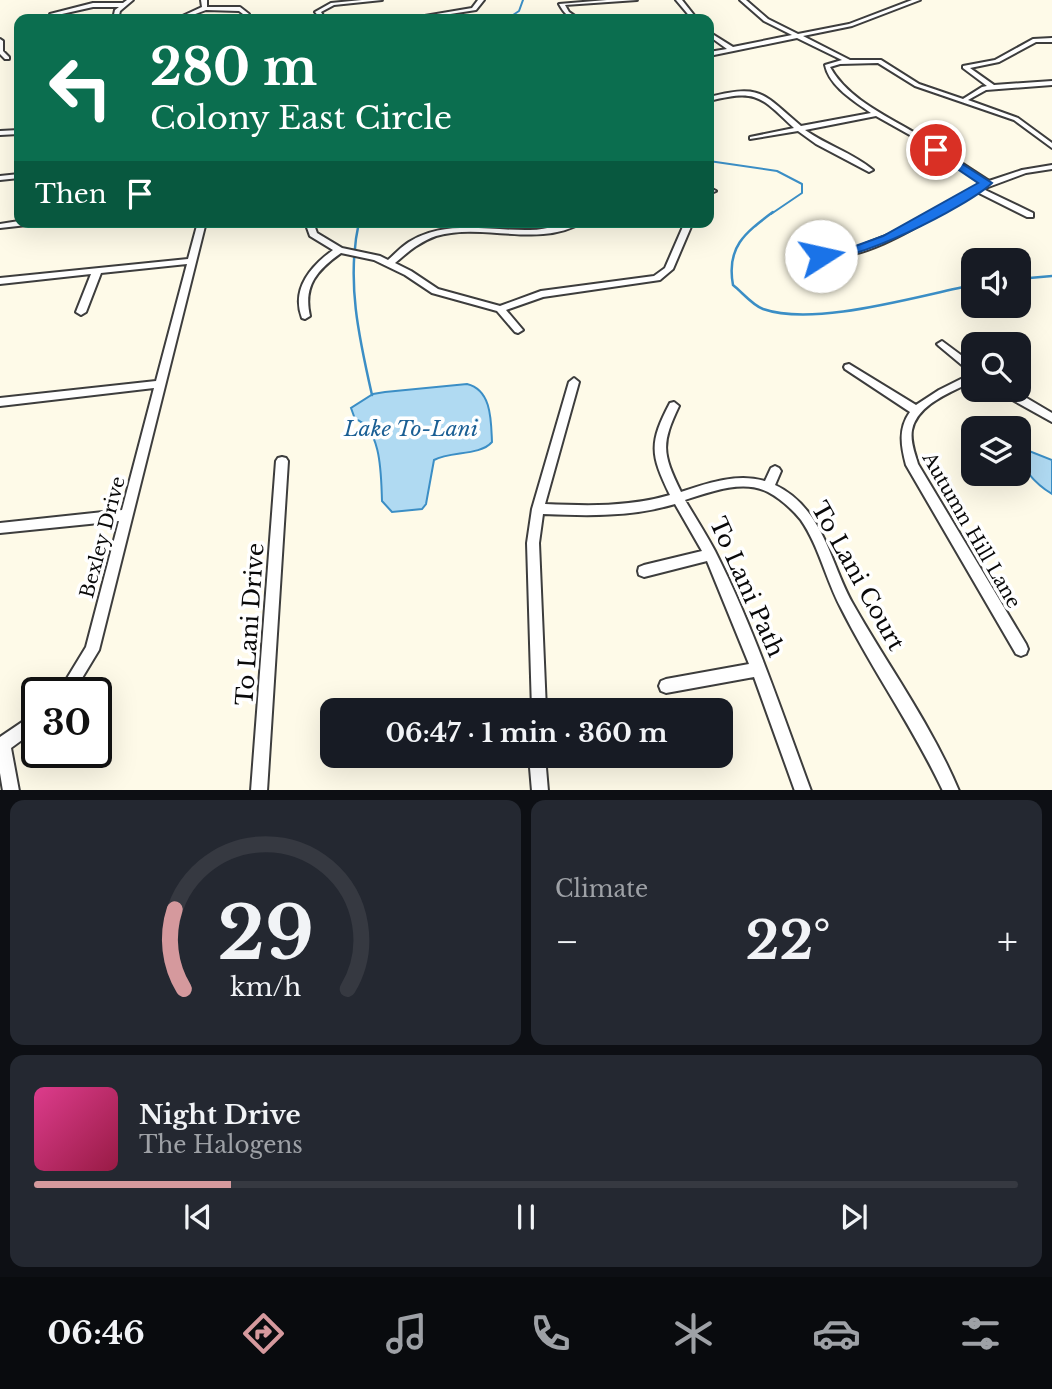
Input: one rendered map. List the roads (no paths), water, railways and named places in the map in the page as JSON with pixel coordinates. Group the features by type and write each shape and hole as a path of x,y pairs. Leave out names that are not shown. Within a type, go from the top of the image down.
{"street":[{"path":"117,14 130,0"},
{"path":"204,0 205,8"},
{"path":"319,14 318,12 324,7 379,0"},
{"path":"442,14 474,9 481,0"},
{"path":"569,14 562,4 631,0"},
{"path":"680,0 691,14"},
{"path":"743,0 766,20 801,35 848,61"},
{"path":"714,53 872,18 917,0"},
{"path":"53,14 93,5 124,5"},
{"path":"190,14 205,8 240,9 246,14"},
{"path":"714,37 733,50"},
{"path":"992,87 965,67 997,61 1035,40 1052,40"},
{"path":"0,41 3,59"},
{"path":"987,183 966,173 838,83 827,70 830,64 879,61 916,85 1016,120 1052,146"},
{"path":"963,101 977,90 1052,83"},
{"path":"752,94 761,88"},
{"path":"714,98 727,94 752,94 772,101 798,128 869,170"},
{"path":"752,138 878,113"},
{"path":"921,139 950,132"},
{"path":"821,256 853,251 888,238 987,183 1021,170 1052,167"},
{"path":"977,189 1030,215"},
{"name":"Bexley Drive","path":"75,677 92,650 200,228"},
{"path":"311,228 313,234 339,250 390,263 435,291 500,309 518,330"},
{"path":"390,263 409,246 443,232 469,229 540,232 556,228"},
{"path":"500,309 541,294 657,278 669,270 686,228"},
{"path":"305,316 300,302 308,281 339,250"},
{"path":"0,281 192,261"},
{"path":"81,312 97,271"},
{"path":"942,344 961,359"},
{"path":"849,367 914,409 961,384"},
{"path":"539,698 533,543 538,509 574,382"},
{"path":"0,402 161,384"},
{"path":"1025,402 1052,418"},
{"name":"To Lani Path","path":"674,405 662,432 659,448 667,475 710,555 759,669 803,790"},
{"name":"Autumn Hill Lane","path":"914,409 905,435 906,449 912,465 1021,649"},
{"name":"To Lani Drive","path":"259,790 282,461"},
{"path":"538,509 588,512 615,510 662,503 729,483 769,486 775,471"},
{"name":"To Lani Court","path":"769,486 795,505 806,519 845,602 931,745 951,790"},
{"path":"0,528 127,515"},
{"path":"644,571 710,555"},
{"path":"666,686 759,669"},
{"path":"12,790 2,746 21,731"},
{"path":"538,768 540,790"}],"water":[{"name":"Lake To-Lani","path":"467,384 475,387 486,399 492,442 480,449 434,460 426,504 422,509 392,512 382,501 380,466 375,442 364,424 355,419 351,408 373,394"},
{"path":"1031,452 1052,460 1052,494 1031,476"}],"waterway":[{"path":"514,14 519,11 523,0"},
{"path":"714,162 777,171 802,184 802,193 771,214"},
{"path":"773,212 746,234 732,261 733,285 763,309 785,314 838,312 961,288"},
{"path":"358,228 354,287 359,331 372,395"},
{"path":"1031,278 1052,276"}]}
